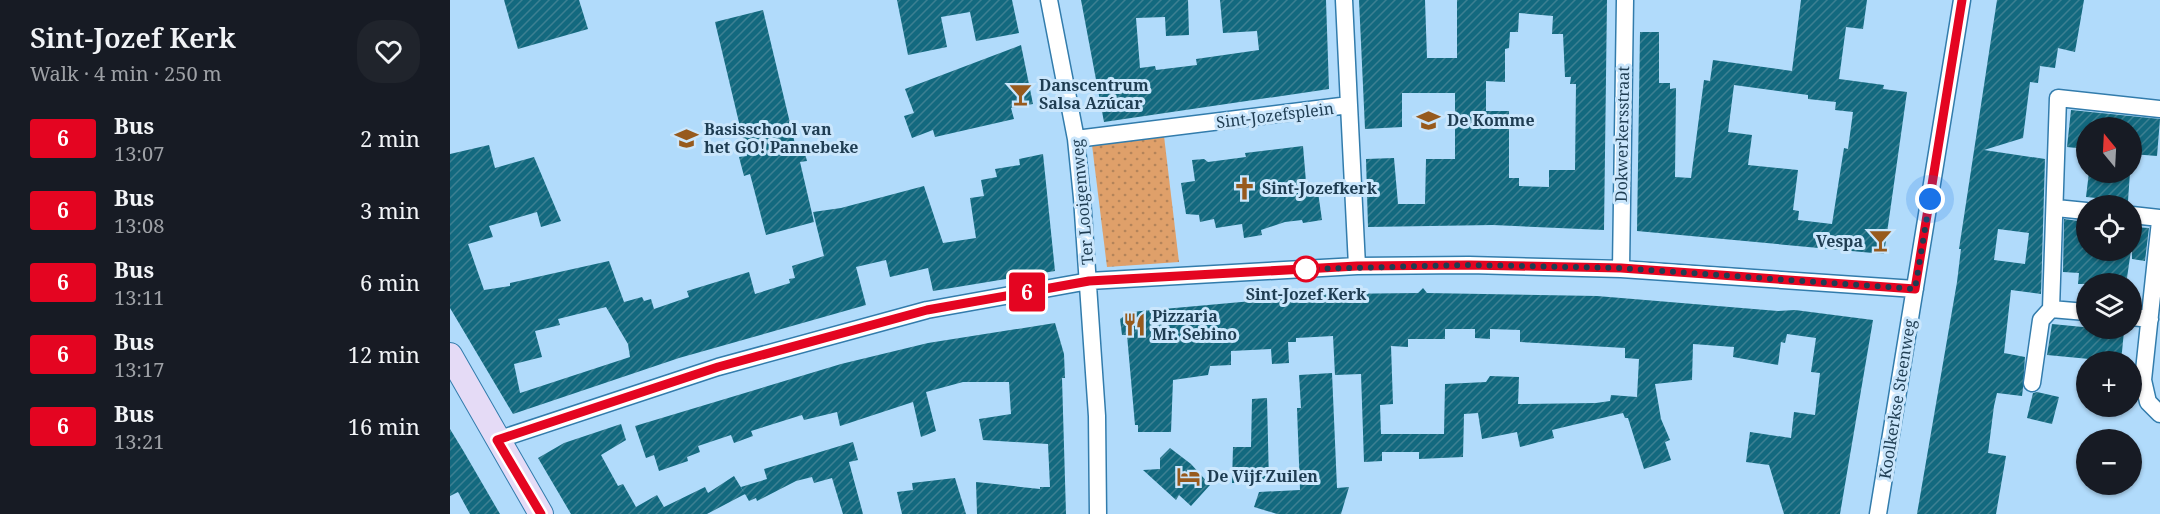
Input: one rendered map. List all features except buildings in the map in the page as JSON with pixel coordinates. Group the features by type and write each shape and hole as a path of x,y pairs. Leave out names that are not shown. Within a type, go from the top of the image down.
{"main road":[{"path":"450,355 541,514"}],"street":[{"name":"Ter Looigemweg","path":"1049,0 1076,139 1089,281 1097,416 1098,514"},
{"path":"1344,0 1350,105"},
{"name":"Dokwerkersstraat","path":"1621,268 1625,0"},
{"name":"Koolkerkse Steenweg","path":"1878,514 1962,0"},
{"path":"2032,383 2041,320 2051,309 2058,99 2160,109"},
{"name":"Sint-Jozefsplein","path":"1076,139 1350,105 1357,266"},
{"path":"2056,208 2076,210"},
{"path":"2142,216 2160,219 2144,391 2148,402 2160,414"},
{"path":"497,440 718,367 927,310 1089,281 1357,266 1621,268 1915,289"},
{"path":"2051,309 2076,311"},
{"path":"2142,318 2150,319"}],"shaded area":[{"path":"1164,136 1179,262 1107,267 1092,145"}],"bus line":[{"name":"6","path":"541,514 497,440 718,367 927,310 1089,281 1357,266 1469,265 1621,268 1915,289 1962,0"}],"place":[{"name":"Danscentrum Salsa Azúcar","path":"1021,94"},
{"name":"De Komme","path":"1429,120"},
{"name":"Basisschool van het GO! Pannebeke","path":"686,138"},
{"name":"Sint-Jozefkerk","path":"1244,188"},
{"name":"Vespa","path":"1881,241"},
{"name":"Sint-Jozef Kerk","path":"1306,269"},
{"name":"Pizzaria Mr. Sebino","path":"1134,325"},
{"name":"De Vijf Zuilen","path":"1189,476"}],"route":[{"path":"1306,269 1469,265 1621,268 1915,289 1930,199"}]}
